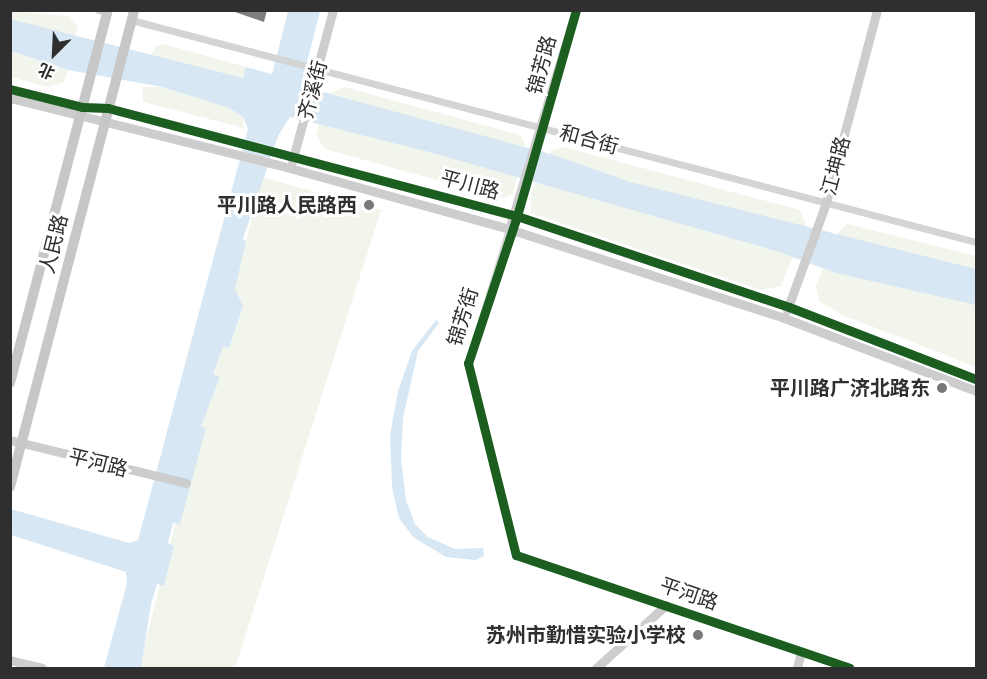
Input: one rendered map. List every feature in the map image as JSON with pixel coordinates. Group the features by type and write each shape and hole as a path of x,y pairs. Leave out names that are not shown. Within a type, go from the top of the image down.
{"main road":[{"name":"人民路","path":"10,383 100,39 105,11"},
{"name":"人民路","path":"10,487 16,442 133,15"}],"street":[{"name":"齐溪街","path":"290,168 315,84 314,69 333,10"},
{"name":"锦芳路","path":"543,129 576,10"},
{"name":"江坤路","path":"784,318 826,203 877,10"},
{"name":"和合街","path":"133,15 314,69 976,242"},
{"name":"平川路","path":"10,89 105,121 290,168 509,229 784,318 976,391"},
{"name":"平川路","path":"10,98 80,111 108,108 517,216 789,306 976,379"},
{"name":"锦芳街","path":"516,555 468,363 509,229 517,216 543,129"},
{"name":"平河路","path":"16,442 143,475 186,483"},
{"name":"平河路","path":"516,555 849,669"},
{"path":"596,669 666,605"},
{"path":"797,669 801,652"},
{"path":"10,660 42,669"}],"shaded area":[{"path":"10,11 68,16 78,26 75,38 11,19"},
{"path":"164,44 246,67 244,78 150,57 156,46"},
{"path":"10,51 68,70 64,82 48,87 11,77"},
{"path":"142,87 162,87 229,108 243,117 244,128 143,102"},
{"path":"344,87 520,135 525,144 513,193 506,198 494,196 325,149 316,135 327,95"},
{"path":"564,147 800,210 806,225 781,286 761,290 531,213 531,194 551,150"},
{"path":"262,177 381,210 235,668 139,668"},
{"path":"847,224 976,256 976,367 845,316 819,301 816,286 838,233"}],"water":[{"path":"288,11 320,11 301,86 554,155 630,182 976,269 976,305 836,273 776,251 433,153 290,117 278,136 243,239 246,241 235,289 243,306 229,348 223,346 213,374 220,377 201,426 206,428 180,524 173,523 168,543 174,546 164,586 157,584 151,604 141,668 104,668 127,583 126,572 11,535 11,509 129,543 138,540 248,129 243,117 229,108 162,87 68,70 11,51 10,19 243,78 246,67 272,74"},
{"path":"436,320 439,323 418,351 403,418 401,459 406,500 415,524 428,537 455,549 483,548 484,556 475,560 446,557 413,537 399,518 392,488 390,435 398,391 412,351"}],"building":[{"path":"229,10 267,10 264,22"}],"cycle path":[{"path":"576,10 517,216 468,363 516,555 849,668"},
{"path":"10,89 82,107 108,108 517,216 789,307 976,379"}],"place":[{"name":"平川路人民路西","path":"369,205"},
{"name":"平川路广济北路东","path":"942,388"},
{"name":"苏州市勤惜实验小学校","path":"698,635"}]}
